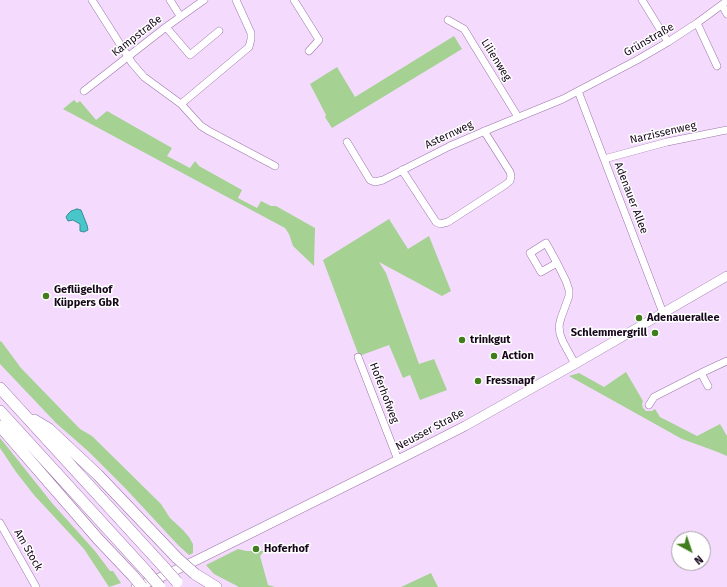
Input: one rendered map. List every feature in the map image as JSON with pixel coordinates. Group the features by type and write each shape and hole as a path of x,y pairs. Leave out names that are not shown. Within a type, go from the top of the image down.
{"highway":[{"path":"0,388 180,584"},
{"path":"0,411 160,587"},
{"path":"24,414 49,429 98,475 177,558 195,574 216,587"},
{"path":"0,426 134,583 142,587"}],"main road":[{"name":"Neusser Straße","path":"134,583 157,579 197,560 478,419 727,276"}],"street":[{"path":"92,0 128,57 144,77 181,104 202,126 209,131 275,166"},
{"path":"170,0 180,16"},
{"name":"Kampstraße","path":"84,91 180,16 204,0"},
{"path":"181,104 249,47 251,33 236,0"},
{"path":"294,0 319,40 309,51"},
{"path":"642,0 668,42"},
{"path":"724,3 727,14"},
{"name":"Grünstraße","path":"578,91 668,42 724,3"},
{"name":"Lilienweg","path":"448,20 464,29 518,117"},
{"path":"697,23 717,66"},
{"path":"166,27 190,55 219,31"},
{"name":"Asternweg","path":"347,142 370,180 378,182 442,150 563,99 578,91"},
{"name":"Adenauer Allee","path":"578,91 663,313"},
{"name":"Narzissenweg","path":"604,159 667,142 727,130"},
{"path":"402,170 436,222 440,224 448,222 510,181 510,172 484,131"},
{"path":"557,263 569,290 569,296 559,326 560,334 575,364"},
{"name":"Hoferhofweg","path":"358,357 398,460"},
{"path":"649,405 654,397 727,361"},
{"path":"701,373 708,386"},
{"name":"Am Stock","path":"0,523 36,587"}],"shaded area":[{"path":"454,36 462,49 332,128 325,117 326,115 310,84 337,67 355,97"},
{"path":"74,100 77,103 80,101 96,120 107,111 172,148 167,156 190,168 195,161 199,166 242,190 238,198 257,208 261,201 271,206 276,206 315,228 314,266 293,246 289,234 285,228 63,109"},
{"path":"77,209 81,210 87,225 88,230 84,232 80,231 80,224 73,220 68,221 66,217 71,211"},
{"path":"389,219 408,249 429,236 451,291 442,296 379,262 386,273 419,364 434,359 447,390 420,400 410,375 403,378 389,345 359,356 323,260"},
{"path":"1,341 21,368 80,429 92,436 161,504 170,518 189,537 193,544 193,553 189,555 178,545 126,489 89,452 56,423 0,364"},
{"path":"626,372 643,401 643,408 646,411 652,411 655,409 660,417 697,436 720,424 727,436 727,456 682,439 569,376 579,373 604,387"},
{"path":"0,438 52,503 95,551 110,571 113,571 121,583 109,587 84,549 34,495 16,472 0,448"},
{"path":"238,549 246,551 264,551 260,556 268,585 275,587 239,587 214,574 206,565"},
{"path":"431,573 438,587 401,587"}],"place":[{"name":"Geflügelhof Küppers GbR","path":"46,296"},
{"name":"Adenauerallee","path":"639,318"},
{"name":"Schlemmergrill","path":"655,333"},
{"name":"trinkgut","path":"462,340"},
{"name":"Action","path":"494,356"},
{"name":"Fressnapf","path":"478,381"},
{"name":"Hoferhof","path":"256,549"}]}
